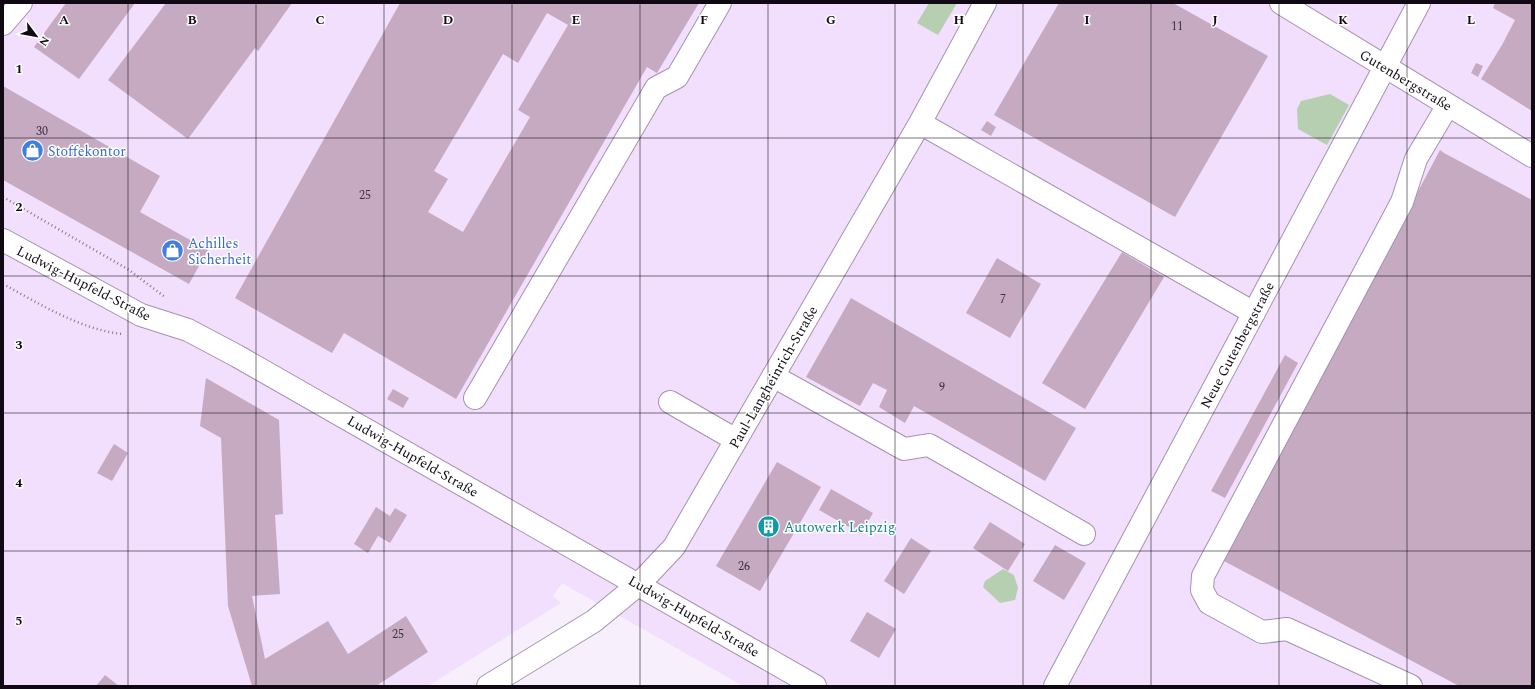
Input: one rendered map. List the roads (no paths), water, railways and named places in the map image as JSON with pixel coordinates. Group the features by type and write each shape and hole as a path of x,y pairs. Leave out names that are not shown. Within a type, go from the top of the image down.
{"main road":[{"path":"3,24 21,3"},
{"path":"475,398 656,88 677,77 720,3"},
{"name":"Paul-Langheinrich-Straße","path":"488,686 594,621 639,584 674,547 920,123 985,3"},
{"name":"Gutenbergstraße","path":"1281,3 1532,156"},
{"name":"Neue Gutenbergstraße","path":"1054,686 1419,3"},
{"path":"1411,686 1287,628 1262,632 1209,603 1202,590 1203,576 1402,202 1416,159 1448,105"},
{"path":"920,123 1254,314"},
{"name":"Ludwig-Hupfeld-Straße","path":"3,240 141,315 188,330 230,352 816,686"},
{"path":"773,376 904,449 929,445 1084,534"},
{"path":"670,402 736,440"}],"place":[{"name":"Stoffekontor","path":"32,151"},
{"name":"Achilles Sicherheit","path":"172,251"},
{"name":"Autowerk Leipzig","path":"769,527"}]}
